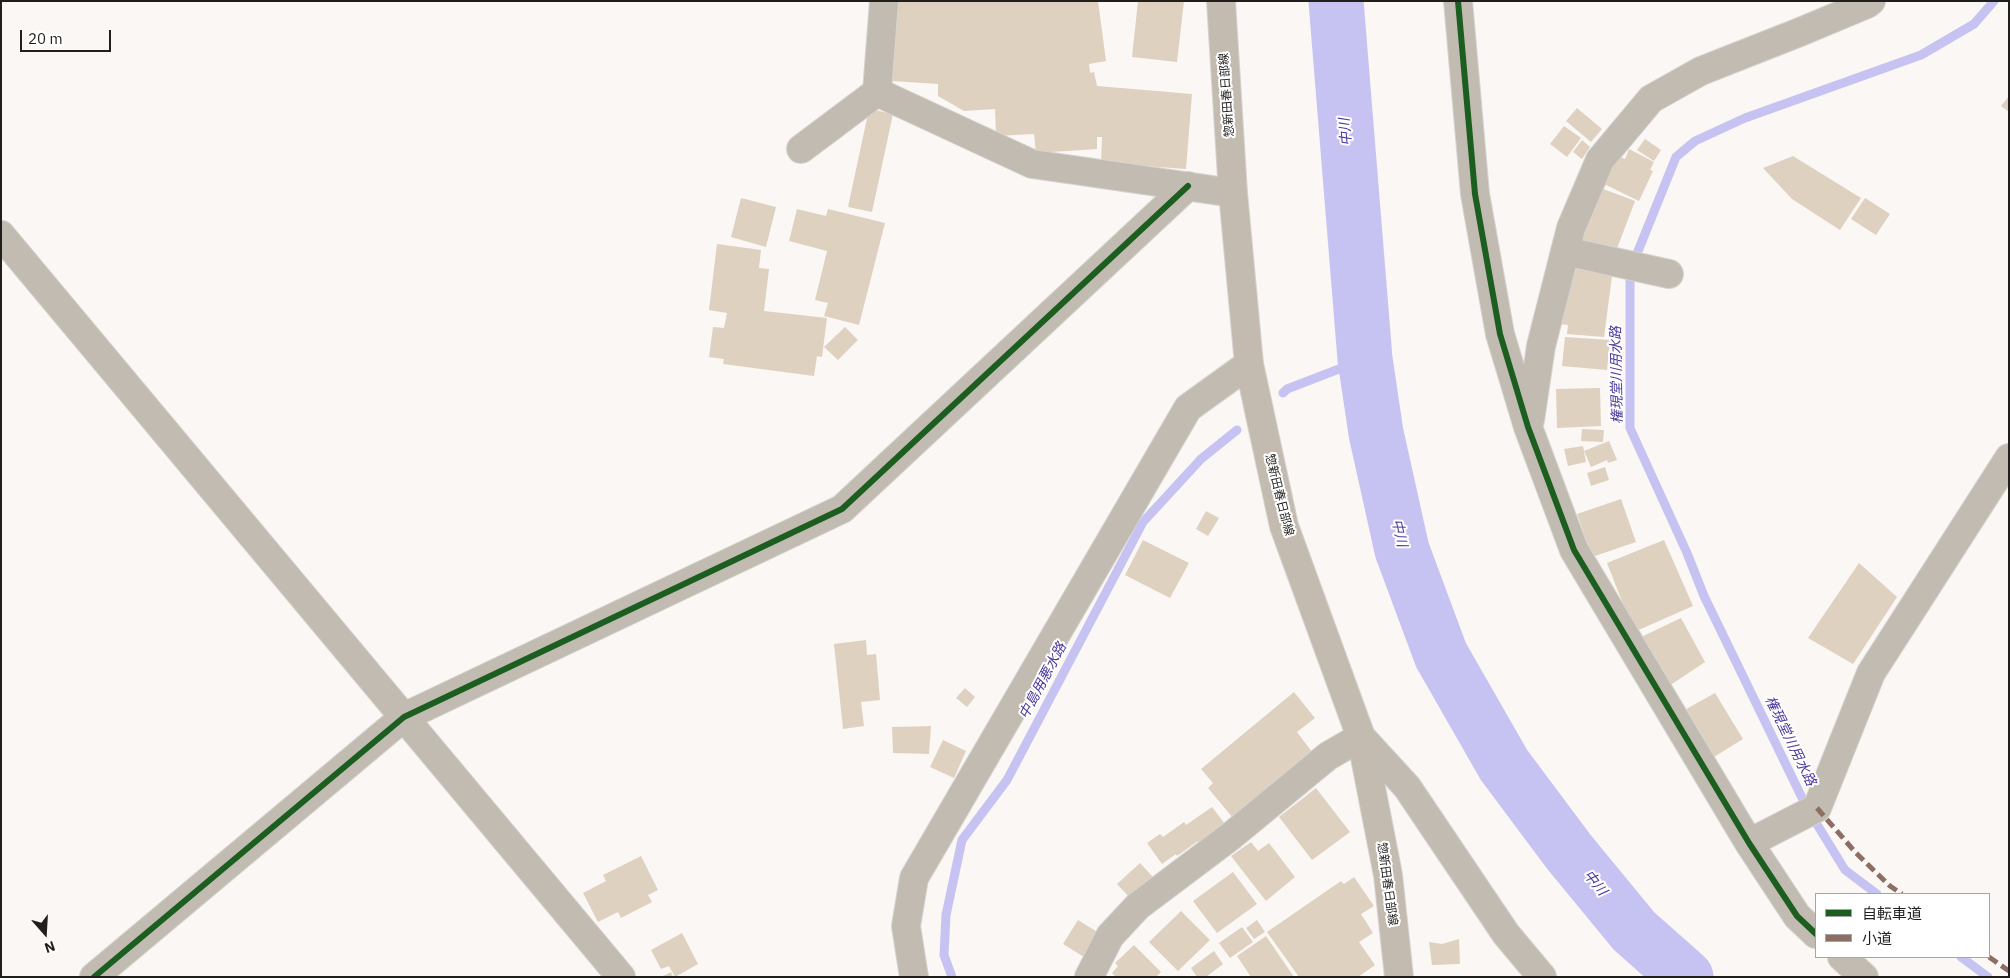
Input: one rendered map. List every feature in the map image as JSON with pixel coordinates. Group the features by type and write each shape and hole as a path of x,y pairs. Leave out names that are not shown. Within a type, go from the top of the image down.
{"main road":[{"name":"惣新田春日部線","path":"1221,1 1233,193 1249,364 1284,526 1361,737 1388,875 1399,977"}],"street":[{"path":"801,149 878,92 884,1"},
{"path":"1458,1 1475,194 1500,334 1528,427 1574,550 1749,843 1797,916 1815,933"},
{"path":"1528,427 1541,346 1571,228 1600,160 1651,99 1701,71 1808,29 1871,1"},
{"path":"878,92 1032,164 1233,193"},
{"path":"94,977 404,717 842,509 1188,186"},
{"path":"1,235 621,977"},
{"path":"1565,251 1669,274"},
{"path":"914,977 906,926 914,878 1188,408 1249,364"},
{"path":"1749,843 1817,808 1871,673 2009,458"},
{"path":"1089,977 1110,936 1138,906 1231,836 1328,756 1361,737 1407,787 1506,934 1542,977"},
{"path":"1843,958 1864,977"}],"building":[{"path":"898,1 1098,1 1106,61 1089,64 1090,73 1094,72 1097,86 1192,94 1186,169 1101,163 1102,137 1097,137 1097,149 1036,153 1034,134 996,136 995,109 964,111 938,96 938,84 892,81"},
{"path":"1138,1 1184,1 1177,62 1132,57"},
{"path":"2009,96 2009,112 2001,106"},
{"path":"1577,108 1602,129 1591,142 1566,121"},
{"path":"869,109 893,114 872,212 848,207"},
{"path":"1564,126 1581,138 1567,157 1550,144"},
{"path":"1645,139 1661,150 1654,161 1637,150"},
{"path":"1582,140 1590,147 1582,159 1573,152"},
{"path":"1629,149 1654,162 1650,170 1653,171 1639,201 1604,184 1618,156 1625,159"},
{"path":"1793,156 1861,198 1840,230 1792,199 1763,168"},
{"path":"1598,187 1635,201 1616,251 1588,241 1586,244 1578,241"},
{"path":"741,198 776,207 766,247 731,237"},
{"path":"1865,198 1890,214 1876,235 1851,219"},
{"path":"797,209 826,216 828,209 885,223 859,325 824,316 828,303 815,300 827,251 789,241"},
{"path":"717,244 761,250 759,268 769,269 764,311 827,318 822,357 817,356 814,376 723,364 724,359 709,357 713,327 724,328 727,313 709,310"},
{"path":"1574,263 1613,268 1604,337 1567,334 1568,325 1559,324 1565,285 1571,286"},
{"path":"845,327 858,340 838,360 824,347"},
{"path":"1565,337 1610,340 1607,370 1562,366"},
{"path":"1600,388 1601,426 1557,428 1556,389"},
{"path":"1582,429 1604,430 1603,442 1581,441"},
{"path":"1609,441 1617,460 1608,463 1607,460 1591,467 1584,451"},
{"path":"1583,446 1586,462 1568,466 1564,449"},
{"path":"1605,467 1609,480 1591,486 1587,473"},
{"path":"1621,499 1636,542 1592,557 1577,514"},
{"path":"1206,511 1219,518 1208,536 1196,529"},
{"path":"1143,540 1189,563 1170,598 1125,575"},
{"path":"1664,540 1693,606 1634,632 1607,563"},
{"path":"1859,563 1897,597 1853,664 1808,638"},
{"path":"1681,618 1705,662 1666,688 1639,638"},
{"path":"866,640 867,655 876,654 880,700 861,702 864,726 843,729 834,644"},
{"path":"965,688 975,697 967,707 956,698"},
{"path":"1294,692 1315,718 1297,732 1312,752 1233,818 1208,788 1213,783 1201,769"},
{"path":"1715,693 1743,739 1714,757 1681,712"},
{"path":"931,726 929,754 893,753 892,727"},
{"path":"943,740 966,751 954,778 930,767"},
{"path":"1316,788 1350,832 1312,860 1279,817"},
{"path":"1212,807 1225,824 1199,843 1198,841 1162,864 1147,843 1160,834 1163,837 1184,822 1186,825"},
{"path":"1251,842 1258,851 1269,843 1295,877 1266,901 1231,856"},
{"path":"641,856 658,890 648,895 652,902 621,918 618,912 598,922 583,893 606,881 603,875"},
{"path":"1140,863 1153,877 1130,898 1117,884"},
{"path":"1233,872 1257,904 1217,933 1193,901"},
{"path":"1354,877 1374,906 1361,914 1373,933 1359,942 1375,965 1358,977 1299,977 1267,932 1341,881 1344,884"},
{"path":"1181,911 1210,940 1178,971 1149,942"},
{"path":"1078,920 1099,933 1084,957 1063,944"},
{"path":"1257,920 1265,932 1254,939 1246,928"},
{"path":"1242,927 1253,942 1230,958 1219,943"},
{"path":"682,933 698,964 675,977 669,966 661,969 651,950"},
{"path":"1266,936 1294,977 1251,977 1237,956"},
{"path":"1459,939 1460,964 1432,965 1429,942 1442,944"},
{"path":"1134,945 1161,972 1156,977 1116,977 1112,973 1118,966 1115,963"},
{"path":"1214,951 1223,964 1206,977 1197,977 1191,968"},
{"path":"671,972 673,977 661,977"}],"waterway":[{"name":"中川","path":"1336,1 1365,359 1376,433 1402,550 1441,655 1504,765 1569,852 1634,931 1686,977"},
{"name":"権現堂川用水路","path":"1876,893 1845,870 1807,808 1704,596 1687,553 1630,428 1630,271 1676,157 1695,141 1745,118 1921,55 1974,24 1994,1"},
{"name":"中島用悪水路","path":"1283,393 1287,389 1365,359"},
{"name":"中島用悪水路","path":"952,977 944,955 946,915 962,840 1007,780 1143,522 1201,459 1237,430"},
{"name":"権現堂川用水路","path":"1962,958 1988,977"}],"marked path":[{"path":"1817,808 1856,853 1890,886 1900,893"},
{"path":"1990,958 2009,971"}],"cycle path":[{"path":"1458,1 1475,194 1500,334 1528,427 1574,550 1749,843 1797,916 1815,933"},
{"path":"94,977 404,717 842,509 1188,186"}]}
